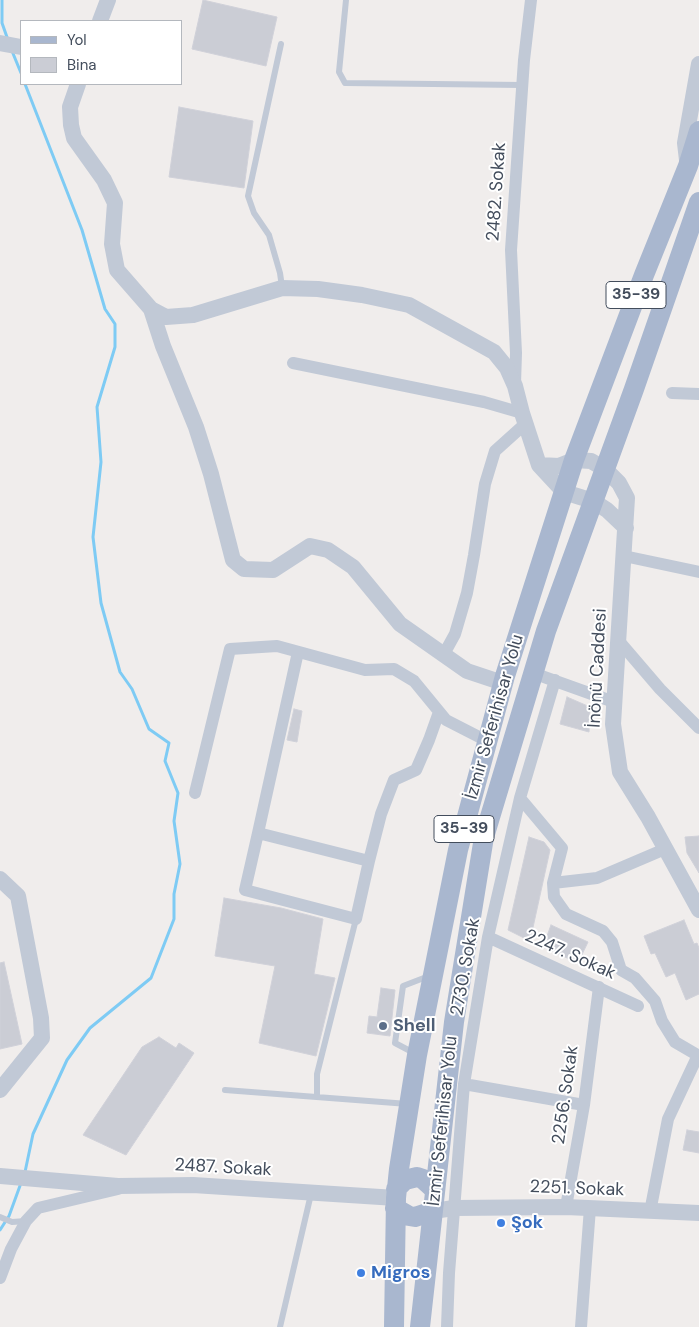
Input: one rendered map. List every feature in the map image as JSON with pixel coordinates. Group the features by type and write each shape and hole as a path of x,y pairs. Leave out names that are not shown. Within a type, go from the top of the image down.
{"main road":[{"name":"İzmir Seferihisar Yolu","path":"394,1327 396,1198 418,1055 458,850 503,683 574,460 644,275 688,166 699,131"},
{"name":"İzmir Seferihisar Yolu","path":"420,1327 454,1022 484,837 546,632 699,202"},
{"path":"433,1211 408,1216 396,1198 400,1184 408,1178 417,1177 424,1179 434,1189"}],"street":[{"path":"100,20 108,0"},
{"name":"2482. Sokak","path":"515,386 516,353 510,250 522,85 531,0"},
{"path":"0,43 20,47"},
{"path":"688,166 685,143 699,64"},
{"path":"78,85 70,107 71,125 74,138 104,180 115,203 112,244 117,270 151,309 166,317 193,315 282,288 318,289 362,294 409,305 494,352 507,368 515,386 540,465 564,492 593,501 607,510 626,528"},
{"path":"151,309 163,346 196,426 211,474 233,560 244,569 273,570 310,546 328,550 353,567 400,624 467,671 503,683"},
{"path":"293,363 484,402 524,418"},
{"path":"672,393 699,394"},
{"path":"444,654 455,634 467,593 484,484 495,451 524,418"},
{"path":"540,465 559,466 574,460 591,461 605,469"},
{"name":"İnönü Caddesi","path":"605,469 619,483 627,498 613,724 620,772 666,849 699,910"},
{"path":"624,556 699,572"},
{"path":"618,640 660,689 699,728"},
{"path":"196,792 230,649 277,646 365,670 394,669 414,681 446,720 488,740"},
{"path":"298,652 245,890 356,919 381,814 394,780 416,770 439,712"},
{"path":"533,673 614,702"},
{"name":"2730. Sokak","path":"448,1327 454,1208 464,1084 488,937 520,798 555,680"},
{"path":"520,798 562,848 553,883 554,897 566,914 603,931 612,942 621,970 635,978 655,1001 662,1020 675,1042 698,1056 668,1119 650,1212"},
{"path":"258,833 369,861"},
{"path":"553,883 597,878 666,849"},
{"path":"0,879 18,896 41,1018 42,1038 0,1090"},
{"name":"2247. Sokak","path":"488,937 638,1006"},
{"name":"2256. Sokak","path":"566,1207 584,1105 599,987"},
{"path":"464,1084 584,1105"},
{"name":"2487. Sokak","path":"2,1176 118,1186 193,1185 396,1198"},
{"path":"0,1278 11,1249 26,1221 38,1208 135,1186"},
{"path":"434,1189 454,1208"},
{"name":"2251. Sokak","path":"433,1211 454,1208 566,1207 699,1213"},
{"path":"580,1327 590,1208"}],"lane":[{"path":"346,0 339,72 345,83 522,85"},
{"path":"281,44 248,196 254,213 269,234 282,288"},
{"path":"317,1097 317,1074 356,919"},
{"path":"418,1055 395,1044 403,986 433,975"},
{"path":"224,1090 410,1104"},
{"path":"280,1327 311,1192"},
{"path":"0,1217 12,1222 26,1221"}],"building":[{"path":"203,0 277,17 266,66 192,49"},
{"path":"179,107 253,121 244,188 169,177"},
{"path":"567,697 590,707 589,732 560,724"},
{"path":"294,709 302,711 297,742 287,740"},
{"path":"699,836 699,873 687,853 685,837"},
{"path":"529,837 544,842 550,850 530,941 508,930"},
{"path":"224,898 281,908 323,919 314,974 335,978 316,1056 259,1043 275,966 215,956"},
{"path":"684,920 694,944 697,943 699,948 699,994 686,1000 675,973 666,977 655,953 651,954 644,936"},
{"path":"551,925 588,942 578,963 543,947"},
{"path":"4,962 22,1044 0,1049 0,963"},
{"path":"381,988 395,990 390,1036 367,1033 369,1016 377,1017"},
{"path":"159,1037 176,1048 179,1043 194,1053 126,1155 83,1135 142,1047"},
{"path":"687,1130 699,1132 699,1153 683,1150"}],"waterway":[{"path":"2,0 2,23 8,40"},
{"path":"12,51 20,71"},
{"path":"25,85 82,230 105,309 115,324 115,347 97,407 101,462 93,537 101,603 120,672 132,689 149,729 169,743 165,761 178,793 174,821 180,864 174,894 174,919 151,978 90,1028 67,1060 33,1134 25,1172"},
{"path":"0,1230 9,1216 21,1183"}],"place":[{"name":"Shell","path":"383,1026"},
{"name":"Şok","path":"501,1223"},
{"name":"Migros","path":"361,1273"}]}
